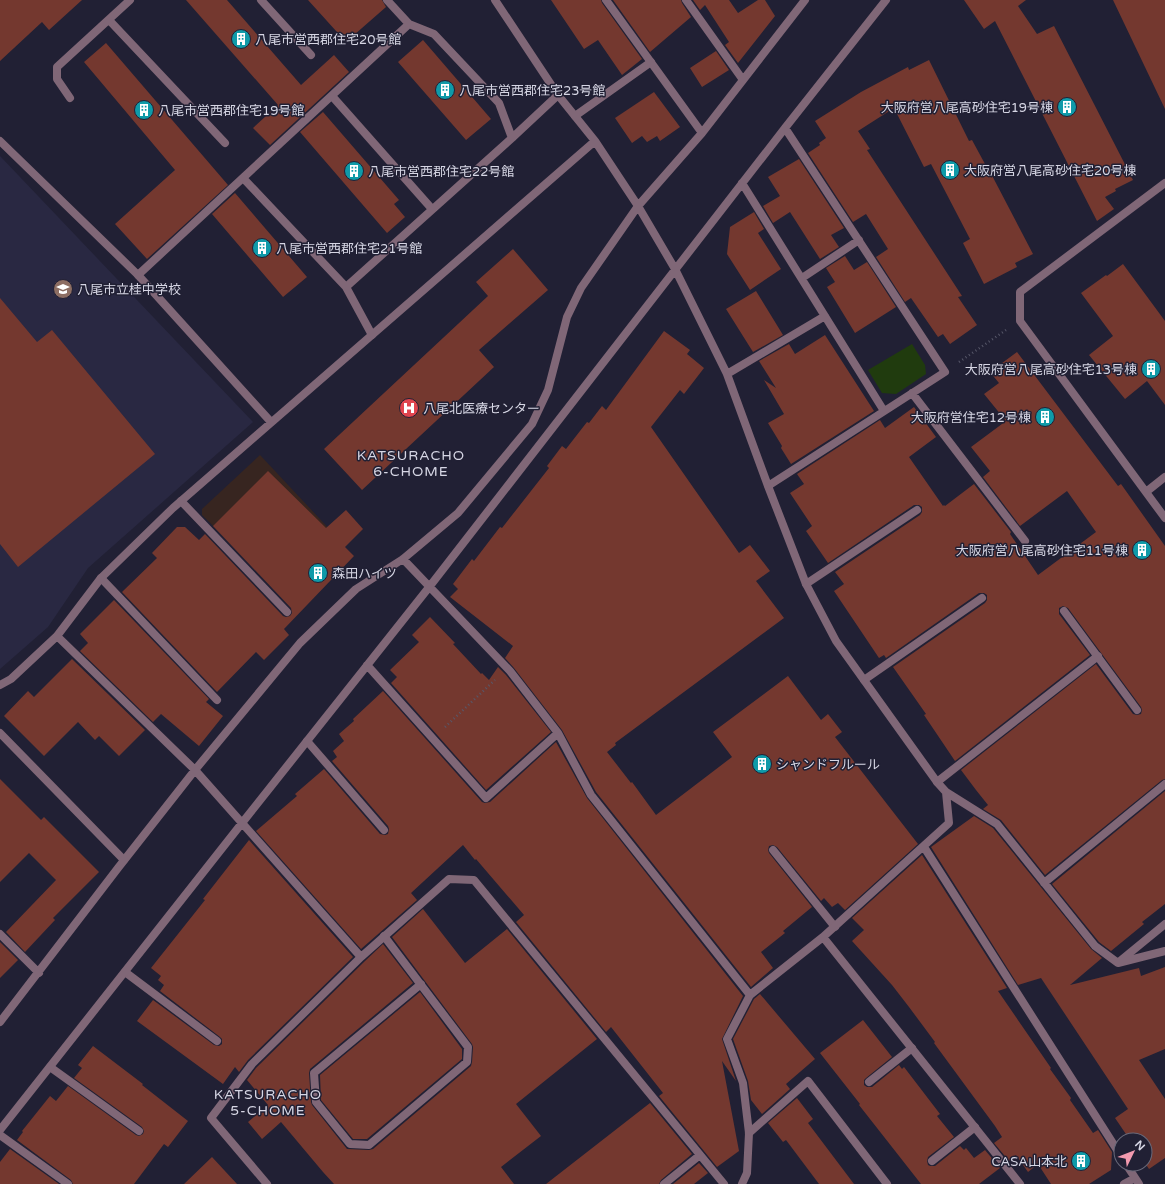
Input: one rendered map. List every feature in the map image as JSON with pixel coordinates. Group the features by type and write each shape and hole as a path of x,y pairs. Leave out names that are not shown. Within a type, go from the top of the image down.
{"street":[{"path":"70,98 57,79 57,67 130,0"},
{"path":"261,0 311,55"},
{"path":"387,0 409,24 434,34 499,103 512,138"},
{"path":"495,0 558,95 595,141 638,206 675,269 727,374 806,584 836,641 937,782 946,792 997,824 1095,946 1118,963"},
{"path":"606,0 702,133"},
{"path":"686,0 742,80"},
{"path":"0,1022 124,860 300,643 356,589 403,559 458,513 532,424 548,390 567,317 581,288 638,206 702,133 805,0"},
{"path":"0,1130 430,586 675,269 886,0"},
{"path":"109,20 225,143"},
{"path":"138,275 409,24"},
{"path":"575,116 651,62"},
{"path":"346,287 558,95"},
{"path":"332,96 432,209"},
{"path":"768,486 945,372 785,128"},
{"path":"0,141 138,275 271,422"},
{"path":"0,685 11,679 57,636 101,578 181,501 595,141"},
{"path":"243,178 346,287 372,335"},
{"path":"742,183 884,411"},
{"path":"1165,183 1020,292 1020,321 1165,518"},
{"path":"802,278 858,240"},
{"path":"727,374 825,316"},
{"path":"912,393 1025,540"},
{"path":"1146,492 1165,477"},
{"path":"181,501 287,612"},
{"path":"806,584 917,510"},
{"path":"403,559 507,668 558,734 591,795 750,995"},
{"path":"101,578 217,700"},
{"path":"864,680 982,598"},
{"path":"1064,611 1137,710"},
{"path":"57,636 196,770 361,957"},
{"path":"937,782 1098,656"},
{"path":"367,665 486,798 558,734"},
{"path":"0,733 124,860"},
{"path":"307,741 384,830"},
{"path":"1044,883 1165,784"},
{"path":"742,1184 747,1173 748,1133 743,1083 727,1039 750,995 824,937 949,823 946,792"},
{"path":"924,847 1113,1143"},
{"path":"773,850 835,927"},
{"path":"267,1184 211,1118 252,1064 361,957 449,878 474,880 724,1184"},
{"path":"1118,963 1165,924"},
{"path":"0,934 39,972"},
{"path":"384,936 421,984 468,1047 468,1062 369,1145 350,1144 316,1102 314,1072 421,984"},
{"path":"824,937 1020,1184"},
{"path":"1118,963 1165,951"},
{"path":"125,972 217,1041"},
{"path":"869,1082 912,1048"},
{"path":"50,1067 138,1132"},
{"path":"748,1133 808,1081 887,1184"},
{"path":"932,1161 975,1127"},
{"path":"0,1135 68,1184"},
{"path":"664,1184 700,1155"},
{"path":"1124,1184 1137,1181 1131,1172"}],"path":[{"path":"945,372 1020,321"},
{"path":"432,738 507,668"}],"shaded area":[{"name":"八尾市立桂中学校","path":"0,156 253,422 88,568 48,627 0,669"},
{"path":"260,455 333,533 277,589 202,515 202,509"}],"green space":[{"path":"912,344 925,365 926,374 896,394 882,393 868,370"}],"building":[{"path":"0,0 82,0 49,30 42,22 0,61"},
{"path":"186,0 227,0 301,85 334,55 349,72 270,145 253,128 278,105"},
{"path":"308,0 382,0 386,7 346,42"},
{"path":"551,0 601,0 642,59 622,75 598,40 584,49"},
{"path":"613,0 681,0 691,17 650,52"},
{"path":"693,0 729,0 738,13 758,0 765,0 775,16 738,63 725,45 729,42 705,5 700,10"},
{"name":"大阪府営八尾高砂住宅19号棟","path":"964,0 1026,0 1018,6 1037,34 1054,26 1133,180 1115,189 1116,191 1105,197 1114,209 1097,221 995,21 984,29"},
{"path":"1113,0 1165,0 1165,109"},
{"name":"八尾市営西郡住宅23号館","path":"423,40 491,119 466,140 398,62"},
{"path":"106,43 228,185 147,259 115,224 175,170 84,62"},
{"path":"716,51 729,70 702,87 690,68"},
{"path":"929,60 969,141 972,140 986,164 1033,254 1015,263 1017,267 984,284 963,243 970,239 931,164 924,167 894,108 858,131 870,149 867,150 962,296 958,297 977,325 950,344 943,334 938,337 911,298 905,302 876,257 888,249 866,214 853,222 808,153 820,145 819,143 826,138 815,121 861,92 908,67 909,70"},
{"path":"654,92 680,127 660,141 657,136 647,142 642,136 632,143 615,118"},
{"name":"八尾市営西郡住宅22号館","path":"323,112 399,200 394,204 405,217 387,233 300,132"},
{"path":"799,159 844,228 831,235 839,247 820,259 790,212 773,223 763,206 780,196 768,177"},
{"name":"八尾市営西郡住宅21号館","path":"235,193 307,277 283,297 212,214"},
{"path":"754,212 764,229 758,233 781,269 750,290 727,254 730,227"},
{"name":"八尾北医療センター","path":"513,249 548,290 479,350 494,367 362,490 324,449 488,296 476,282"},
{"path":"845,256 854,270 867,262 896,307 855,333 827,287 835,282 826,268"},
{"name":"大阪府営八尾高砂住宅13号棟","path":"1123,264 1165,321 1165,405 1147,381 1125,399 1089,355 1113,336 1081,293"},
{"path":"756,291 783,335 753,352 726,309"},
{"path":"0,298 37,342 52,330 155,454 18,567 0,544"},
{"path":"664,331 690,350 687,354 704,368 684,394 680,390 651,427 739,553 750,545 770,571 756,581 784,618 615,743 616,745 607,752 631,783 632,782 656,815 732,757 713,732 788,676 821,720 828,714 842,732 835,737 918,844 845,910 838,903 832,907 824,898 821,901 777,847 773,845 769,846 769,853 812,907 783,931 785,933 761,952 773,968 751,987 596,792 562,730 505,658 513,646 450,597 458,589 453,584 472,559 474,561 500,527 502,528 549,468 547,466 562,446 566,449 587,422 589,423 602,406 606,410"},
{"path":"825,335 874,411 791,464 768,423 784,414 764,380 776,388 759,361 789,344 795,354"},
{"path":"1017,352 1118,486 1121,484 1165,546 1165,779 1045,875 1001,820 983,809 988,805 961,770 1096,664 1133,714 1141,714 1141,707 1068,608 1063,606 1059,608 1059,614 1090,655 955,761 924,715 926,714 893,667 985,603 987,600 987,595 984,593 979,593 886,658 884,655 879,658 834,591 844,584 835,572 920,515 922,512 922,507 919,505 914,505 828,563 806,531 812,526 790,493 804,484 797,474 880,420 885,428 914,407 936,437 909,457 943,506 974,484 1011,532 1010,534 1038,575 1096,532 1067,491 1020,526 983,477 990,471 971,447 1006,421 984,394 999,383 990,372"},
{"path":"268,471 326,528 346,510 363,529 345,547 354,556 284,629 289,635 264,660 256,652 217,692 122,592 157,558 152,553 177,527 185,527 199,540 205,534 283,616 290,616 292,613 291,608 213,526"},
{"path":"114,600 209,699 206,702 223,716 199,746 161,714 153,722 80,651 88,643 80,634"},
{"path":"430,617 455,643 453,644 481,674 482,673 489,680 498,667 551,732 486,790 391,683 397,677 390,670 419,642 412,635"},
{"path":"72,659 145,730 119,756 99,736 95,740 78,722 44,756 4,716 28,691 34,697"},
{"path":"383,691 482,802 485,803 490,802 556,742 587,798 743,996 722,1039 736,1081 722,1061 739,1151 717,1167 659,1096 663,1093 611,1027 606,1032 516,922 524,915 463,845 411,893 417,900 361,949 256,831 297,796 295,794 324,769 380,834 388,834 388,826 332,761 337,757 333,751 344,741 339,734"},
{"path":"0,779 41,820 44,817 99,872 53,918 55,920 25,952 6,932 56,880 29,853 0,882"},
{"path":"1165,791 1165,904 1142,922 1144,924 1111,951 1099,942 1052,884"},
{"path":"974,816 993,828 1091,949 1102,958 1070,985 1139,968 1141,976 1165,967 1165,1049 1139,1060 1165,1099 1165,1158 1153,1166 1153,1132 1125,1132 1115,1118 1128,1109 1041,978 1018,985 931,847"},
{"path":"249,840 353,957 248,1060 239,1072 235,1067 223,1084 137,1021 153,1000 214,1045 219,1046 222,1044 222,1039 220,1037 160,991 164,985 158,980 161,976 151,968 205,900 203,899"},
{"path":"922,855 1007,988 998,991 1051,1068 1050,1069 1071,1098 1070,1100 1093,1133 1098,1130 1112,1152 1111,1170 1089,1184 1051,1184 1038,1164 1028,1172 1016,1155 1009,1161 994,1143 1002,1137 995,1126 892,985 852,941 864,930 852,918"},
{"path":"423,909 465,963 507,929 597,1039 516,1104 541,1136 501,1167 514,1184 334,1184 281,1122 262,1139 248,1122 268,1105 247,1080 256,1068 383,944 413,983 310,1069 309,1073 312,1105 347,1149 369,1150 373,1149 471,1066 472,1044 392,937"},
{"path":"0,942 18,960 0,978"},
{"path":"420,992 462,1049 462,1059 367,1139 353,1139 321,1100 320,1075"},
{"path":"760,994 815,1059 786,1084 790,1089 762,1114 751,1100 748,1081 733,1039 754,999"},
{"path":"863,1020 892,1057 864,1080 864,1085 867,1087 872,1087 899,1065 902,1069 904,1067 940,1114 937,1116 954,1137 928,1157 928,1165 935,1166 960,1146 964,1150 966,1148 974,1158 985,1150 1000,1168 979,1184 921,1184 820,1053"},
{"path":"93,1046 188,1121 168,1147 164,1144 134,1184 73,1184 71,1180 17,1140 23,1132 22,1131 50,1096 56,1101 68,1086 136,1135 139,1136 143,1134 144,1131 142,1127 74,1078 82,1068 78,1065"},
{"path":"797,1098 813,1119 808,1123 854,1184 819,1184 786,1140 783,1142 768,1123"},
{"path":"650,1103 692,1154 661,1180 659,1184 546,1184"},
{"path":"10,1149 59,1184 0,1184 0,1162"},
{"path":"212,1157 237,1184 184,1184"},
{"path":"699,1163 708,1173 694,1184 673,1184"}],"place":[{"name":"八尾市営西郡住宅20号館","path":"241,39"},
{"name":"八尾市営西郡住宅23号館","path":"445,90"},
{"name":"大阪府営八尾高砂住宅19号棟","path":"1067,107"},
{"name":"八尾市営西郡住宅19号館","path":"144,110"},
{"name":"大阪府営八尾高砂住宅20号棟","path":"950,170"},
{"name":"八尾市営西郡住宅22号館","path":"354,171"},
{"name":"八尾市営西郡住宅21号館","path":"262,248"},
{"name":"八尾市立桂中学校","path":"63,289"},
{"name":"大阪府営八尾高砂住宅13号棟","path":"1151,369"},
{"name":"八尾北医療センター","path":"409,408"},
{"name":"大阪府営住宅12号棟","path":"1045,417"},
{"name":"大阪府営八尾高砂住宅11号棟","path":"1142,550"},
{"name":"森田ハイツ","path":"318,573"},
{"name":"シャンドフルール","path":"762,764"},
{"name":"CASA山本北","path":"1081,1161"}],"district":[{"name":"KATSURACHO 6-CHOME","path":"411,464"},
{"name":"KATSURACHO 5-CHOME","path":"268,1102"}]}
